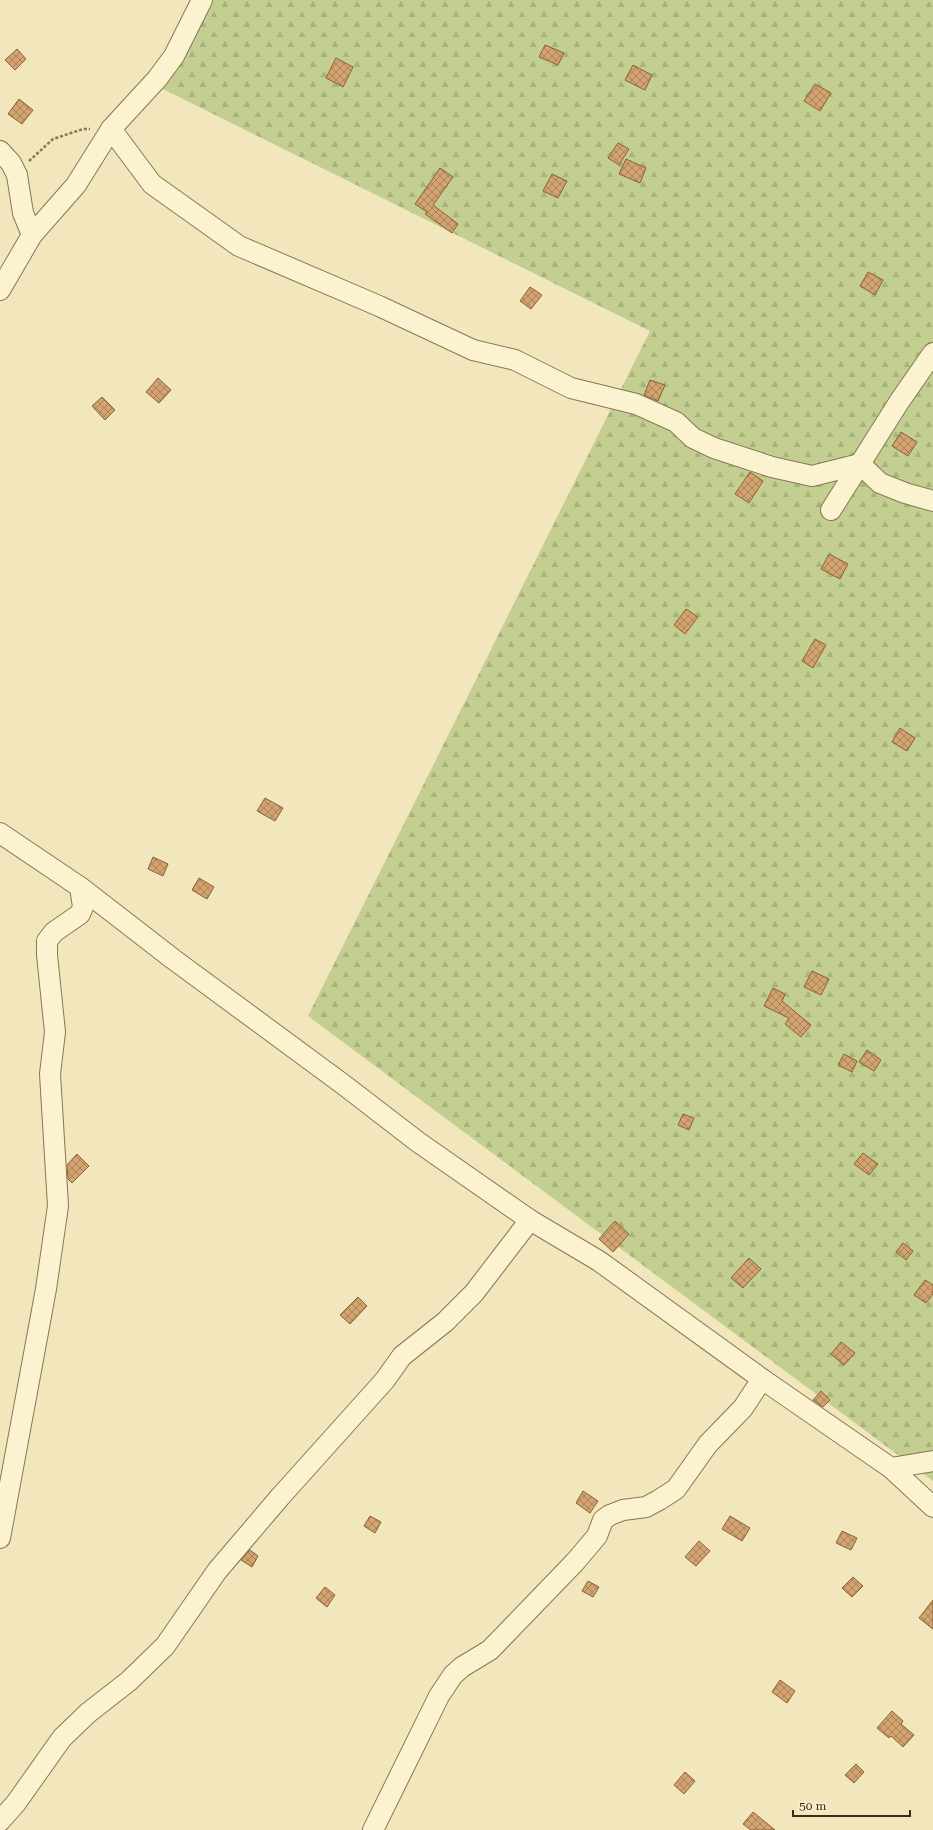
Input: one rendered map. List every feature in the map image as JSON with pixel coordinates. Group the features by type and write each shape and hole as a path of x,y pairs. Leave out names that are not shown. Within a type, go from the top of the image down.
{"street":[{"path":"0,290 32,235 76,185 111,129 157,79 174,56 202,0"},
{"path":"111,129 152,184 239,246 379,306 473,350 515,360 571,388 636,404 676,422 693,438 714,448 772,467 812,476 860,464"},
{"path":"0,151 11,163 17,176 23,213 32,235"},
{"path":"831,510 899,402 933,353"},
{"path":"860,464 880,483 905,493 933,501"},
{"path":"0,833 80,887 173,959 344,1085 418,1142 530,1220 599,1262 762,1379 891,1468 933,1507"},
{"path":"0,1538 46,1289 58,1206 50,1074 54,1032 47,955 48,941 54,932 80,914 83,907 80,887"},
{"path":"0,1821 16,1803 62,1738 88,1713 129,1681 165,1646 217,1571 280,1497 385,1380 402,1356 445,1322 474,1292 530,1220"},
{"path":"373,1830 439,1696 453,1675 462,1667 490,1650 513,1628 597,1536 603,1520 610,1515 623,1510 646,1506 676,1489 708,1444 743,1408 762,1379"},
{"path":"891,1468 933,1461"}],"path":[{"path":"17,176 30,160 53,138 83,129 111,129"}],"green space":[{"path":"205,0 933,0 933,1481 308,1016 650,331 159,87"}],"building":[{"path":"545,45 564,53 558,65 539,57"},
{"path":"17,49 26,59 15,70 5,60"},
{"path":"336,58 353,67 343,87 326,78"},
{"path":"633,65 652,75 645,90 625,80"},
{"path":"815,84 831,93 820,111 804,101"},
{"path":"19,99 33,110 22,124 8,114"},
{"path":"618,143 629,149 619,165 608,158"},
{"path":"626,159 646,168 640,183 619,174"},
{"path":"440,168 453,177 433,205 458,224 452,233 425,214 427,212 415,204"},
{"path":"552,174 567,181 558,198 543,191"},
{"path":"868,272 883,280 875,295 860,286"},
{"path":"530,287 542,295 531,309 520,301"},
{"path":"158,378 171,390 159,403 146,392"},
{"path":"650,380 665,385 658,401 644,395"},
{"path":"102,397 115,410 105,420 92,406"},
{"path":"901,432 917,442 908,456 892,446"},
{"path":"750,472 763,481 749,503 735,494"},
{"path":"829,554 848,564 840,579 821,569"},
{"path":"686,609 698,617 685,634 674,625"},
{"path":"815,639 826,645 813,668 802,661"},
{"path":"900,728 915,738 907,751 892,742"},
{"path":"265,798 283,808 275,821 257,811"},
{"path":"153,857 168,864 163,876 148,869"},
{"path":"199,878 214,887 207,899 192,890"},
{"path":"812,971 829,979 821,995 804,987"},
{"path":"773,988 785,994 782,1001 811,1025 801,1037 785,1024 789,1018 764,1006"},
{"path":"867,1050 881,1060 874,1071 859,1062"},
{"path":"844,1054 857,1061 852,1072 838,1065"},
{"path":"683,1114 694,1118 689,1130 678,1125"},
{"path":"863,1153 878,1164 869,1175 854,1164"},
{"path":"77,1154 89,1166 72,1183 68,1179 67,1165"},
{"path":"615,1221 629,1234 613,1252 599,1239"},
{"path":"903,1243 913,1251 906,1260 896,1252"},
{"path":"749,1258 761,1269 743,1288 731,1278"},
{"path":"925,1280 933,1285 933,1294 926,1303 914,1295"},
{"path":"358,1297 367,1306 350,1324 340,1315"},
{"path":"841,1342 855,1353 844,1365 831,1354"},
{"path":"821,1391 830,1400 823,1407 813,1400"},
{"path":"583,1491 598,1501 590,1513 576,1503"},
{"path":"370,1516 381,1522 375,1533 364,1526"},
{"path":"730,1516 750,1528 742,1541 722,1529"},
{"path":"842,1531 857,1538 851,1550 836,1543"},
{"path":"699,1541 710,1551 696,1566 685,1557"},
{"path":"250,1550 258,1556 252,1567 241,1560"},
{"path":"853,1577 863,1586 852,1597 842,1588"},
{"path":"588,1581 599,1587 593,1597 582,1591"},
{"path":"325,1587 335,1595 327,1607 316,1598"},
{"path":"933,1600 933,1629 919,1618"},
{"path":"780,1680 795,1691 787,1703 772,1692"},
{"path":"892,1711 903,1721 901,1724 914,1735 903,1747 891,1736 889,1738 877,1728"},
{"path":"856,1764 864,1772 854,1783 845,1775"},
{"path":"685,1772 695,1781 684,1794 674,1785"},
{"path":"753,1812 775,1830 751,1830 743,1824"}]}
